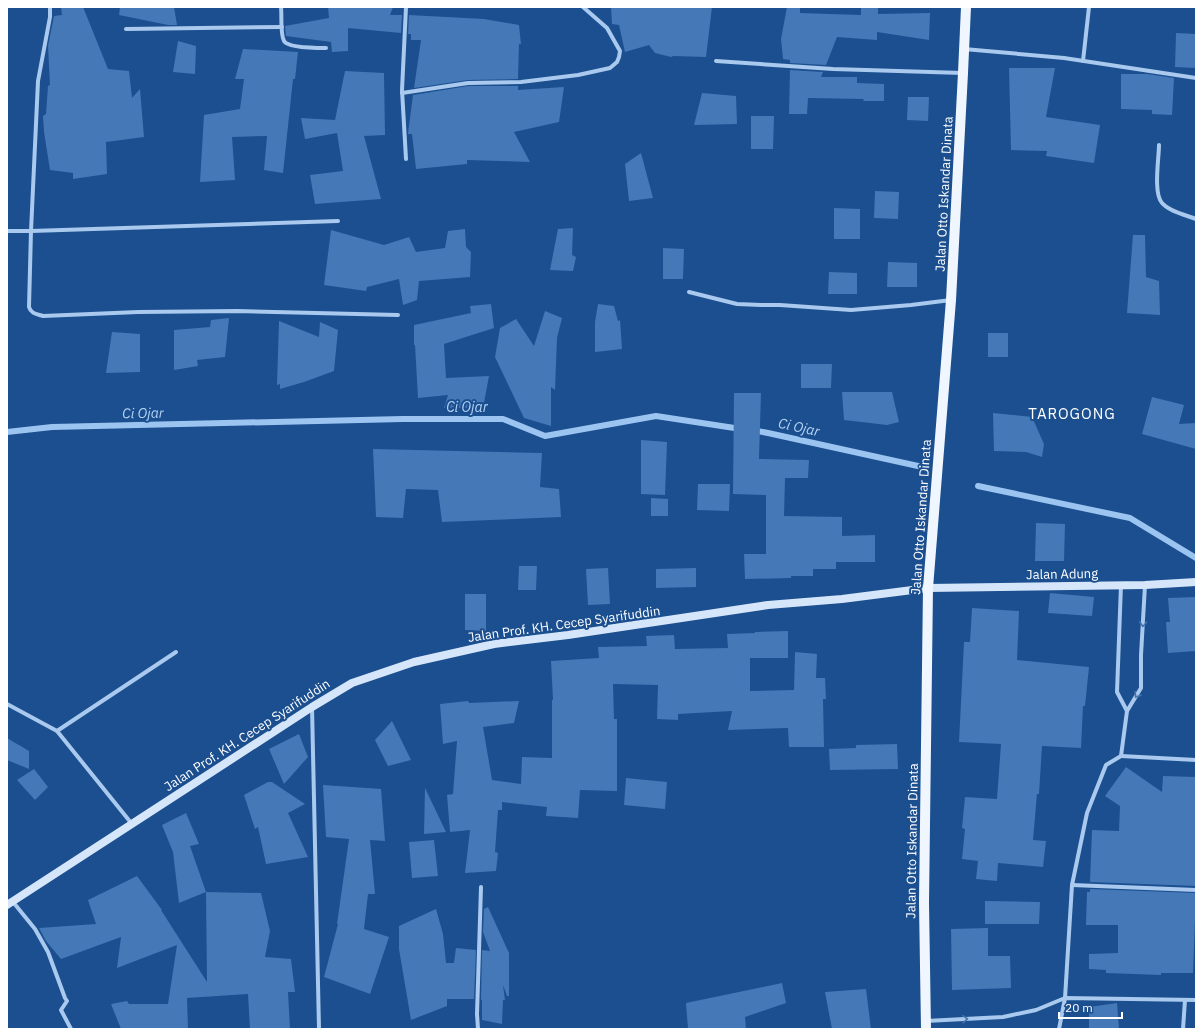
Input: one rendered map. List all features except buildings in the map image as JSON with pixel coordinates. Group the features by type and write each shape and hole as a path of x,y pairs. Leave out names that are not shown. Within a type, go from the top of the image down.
{"main road":[{"name":"Jalan Otto Iskandar Dinata","path":"926,1025 924,903 928,588 951,300 966,7"},
{"name":"Jalan Adung","path":"928,588 1145,585 1196,582"},
{"name":"Jalan Prof. KH. Cecep Syarifuddin","path":"10,904 186,788 352,683 414,662 494,644 568,635 768,606 842,599 928,588"}],"street":[{"path":"50,7 50,17 38,81 29,307 34,314 43,316 138,312 246,311 398,315"},
{"path":"281,7 284,41 290,45 308,48 326,48"},
{"path":"406,7 402,93 406,160"},
{"path":"402,93 468,83 521,82 578,75 610,68 617,62 620,51 607,28 582,7"},
{"path":"1083,61 1089,7"},
{"path":"126,29 282,27"},
{"path":"964,49 1083,61 1148,72 1196,78"},
{"path":"716,61 833,69 963,74"},
{"path":"1159,145 1157,189 1159,197 1163,203 1173,210 1196,219"},
{"path":"7,231 338,221"},
{"path":"689,292 737,304 761,306 780,305 851,310 951,300"},
{"path":"1121,585 1117,692 1127,711"},
{"path":"1121,756 1127,711 1141,688 1141,655 1145,585"},
{"path":"57,730 176,652"},
{"path":"7,704 57,730 132,824"},
{"path":"312,707 319,1029"},
{"path":"1059,1029 1065,998 1072,885 1087,813 1106,765 1121,756 1196,760"},
{"path":"1072,885 1196,890"},
{"path":"478,1029 477,1014 481,887"},
{"path":"10,904 35,928 48,952 67,1001 62,1010 71,1029"},
{"path":"926,1025 1003,1017 1036,1010 1065,998 1196,1000"},
{"path":"1183,1029 1185,1000"}],"waterway":[{"name":"Ci Ojar","path":"7,432 52,427 403,419 503,419 545,436 656,416 741,429"},
{"name":"Ci Ojar","path":"752,430 918,466"},
{"path":"978,486 1130,518 1196,558"}],"district":[{"name":"TAROGONG","path":"1072,413"}]}
